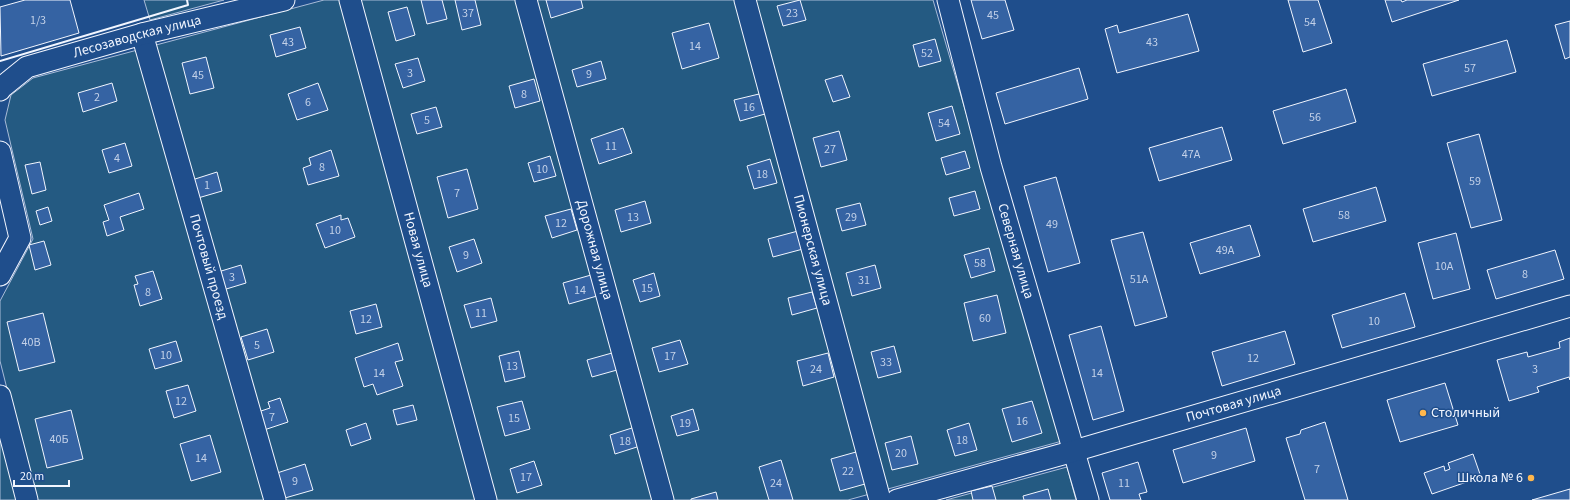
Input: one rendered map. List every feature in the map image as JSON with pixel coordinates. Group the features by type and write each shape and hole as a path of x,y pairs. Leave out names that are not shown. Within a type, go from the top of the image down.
{"street":[{"name":"Лесозаводская улица","path":"0,90 27,66 142,34 284,0"},
{"name":"Новая улица","path":"350,0 486,500"},
{"name":"Дорожная улица","path":"526,0 663,500"},
{"name":"Пионерская улица","path":"745,0 880,500"},
{"name":"Северная улица","path":"948,0 991,167 1088,500"},
{"name":"Почтовый проезд","path":"142,34 275,500"},
{"path":"0,152 20,238 0,275"},
{"name":"Почтовая улица","path":"898,500 1074,451 1570,306"},
{"path":"0,396 27,500"}],"shaded area":[{"path":"144,0 224,0 150,20"},
{"path":"324,0 933,0 1062,441 848,500 35,500 0,361 0,301 33,239 5,120 11,95 33,78"},
{"path":"0,421 20,500 0,500"},
{"path":"1067,467 1076,500 946,500"}],"building":[{"path":"25,0 70,0 79,33 1,56 0,7"},
{"path":"421,0 442,0 447,19 427,24"},
{"path":"455,0 475,0 481,25 462,30"},
{"path":"546,0 581,0 583,8 551,18"},
{"path":"800,0 806,20 783,26 777,6"},
{"path":"971,0 1005,0 1014,30 982,39"},
{"path":"1288,0 1318,0 1332,43 1303,52"},
{"path":"1385,0 1401,0 1402,2 1407,0 1459,0 1392,22"},
{"path":"407,7 415,35 396,41 388,12"},
{"path":"1188,14 1199,51 1117,73 1105,29 1117,25 1119,33"},
{"path":"1570,21 1570,57 1565,59 1555,25"},
{"path":"709,23 719,58 682,69 672,33"},
{"path":"300,27 306,48 276,57 270,35"},
{"path":"935,39 941,61 919,67 913,45"},
{"path":"1507,40 1516,72 1432,96 1423,64"},
{"path":"206,57 214,88 190,94 182,63"},
{"path":"418,58 425,81 403,88 395,64"},
{"path":"601,61 606,79 577,87 572,70"},
{"path":"1079,68 1088,99 1005,124 996,93"},
{"path":"842,75 850,97 833,102 825,80"},
{"path":"534,79 540,101 515,108 509,86"},
{"path":"112,83 117,101 83,112 78,93"},
{"path":"318,83 328,110 297,120 288,94"},
{"path":"1346,89 1356,122 1283,144 1273,111"},
{"path":"759,94 765,114 740,121 734,100"},
{"path":"952,106 960,134 936,141 928,113"},
{"path":"436,107 442,127 417,134 411,114"},
{"path":"1222,127 1232,160 1159,181 1149,148"},
{"path":"623,128 632,153 599,164 591,139"},
{"path":"839,131 847,160 821,167 813,138"},
{"path":"1479,134 1502,220 1471,228 1447,143"},
{"path":"125,143 132,166 109,173 102,150"},
{"path":"331,150 339,176 308,185 303,168 311,165 309,158"},
{"path":"965,151 970,168 946,175 941,158"},
{"path":"550,156 556,176 534,182 528,163"},
{"path":"770,159 777,183 754,189 747,166"},
{"path":"40,162 46,190 32,194 25,165"},
{"path":"467,169 478,209 448,218 437,177"},
{"path":"217,172 222,191 198,198 192,180"},
{"path":"1056,177 1080,263 1048,272 1024,186"},
{"path":"1376,187 1386,221 1313,242 1303,209"},
{"path":"975,191 980,209 954,216 949,198"},
{"path":"139,193 144,209 120,217 124,230 107,236 103,222 109,220 104,205"},
{"path":"645,201 651,223 621,232 615,210"},
{"path":"860,203 866,225 842,231 836,209"},
{"path":"48,207 52,221 40,225 36,211"},
{"path":"571,209 577,230 552,238 545,216"},
{"path":"341,215 341,220 348,218 355,237 325,248 316,224"},
{"path":"1250,225 1260,256 1200,274 1190,243"},
{"path":"798,231 803,249 773,257 768,239"},
{"path":"1143,232 1167,317 1135,326 1111,240"},
{"path":"1456,233 1470,289 1433,299 1418,243"},
{"path":"474,239 482,263 457,272 449,247"},
{"path":"44,241 51,265 35,270 29,245"},
{"path":"989,248 995,271 971,278 964,255"},
{"path":"1555,250 1564,279 1496,299 1487,270"},
{"path":"241,265 246,283 223,290 218,272"},
{"path":"875,265 881,288 852,296 846,273"},
{"path":"153,271 162,299 140,306 134,285 138,284 135,276"},
{"path":"654,273 660,296 640,302 633,280"},
{"path":"591,275 597,296 569,304 563,283"},
{"path":"812,292 817,308 792,315 788,298"},
{"path":"1405,293 1415,327 1342,348 1332,315"},
{"path":"997,295 1006,333 973,341 964,303"},
{"path":"491,298 497,321 471,328 464,305"},
{"path":"376,304 382,327 356,334 350,311"},
{"path":"43,313 55,362 19,371 7,322"},
{"path":"1101,326 1124,411 1093,420 1069,335"},
{"path":"267,329 274,352 248,360 241,337"},
{"path":"1285,331 1295,364 1222,386 1212,352"},
{"path":"1570,338 1570,380 1569,377 1537,387 1539,392 1509,401 1497,360 1527,352 1528,357 1560,348 1559,342"},
{"path":"680,340 688,364 659,372 652,348"},
{"path":"176,341 182,361 155,369 149,349"},
{"path":"398,343 403,360 395,362 403,386 377,395 373,384 364,387 355,358"},
{"path":"894,346 901,372 878,378 871,352"},
{"path":"519,351 525,377 505,382 499,356"},
{"path":"612,353 617,370 592,377 587,360"},
{"path":"828,353 834,377 803,386 797,361"},
{"name":"Столичный","path":"1445,383 1458,425 1400,442 1387,400"},
{"path":"188,385 196,411 174,418 166,391"},
{"path":"280,398 288,422 261,431 255,413 270,408 268,402"},
{"path":"522,401 530,429 505,436 497,407"},
{"path":"1032,401 1042,433 1012,442 1002,409"},
{"path":"413,405 417,420 397,425 393,410"},
{"path":"693,409 699,430 677,436 671,416"},
{"path":"71,410 83,459 47,468 35,419"},
{"path":"1325,422 1348,500 1305,500 1286,438 1300,434 1301,430"},
{"path":"366,423 371,439 351,446 346,430"},
{"path":"969,423 977,450 955,456 947,430"},
{"path":"635,427 640,446 615,454 610,435"},
{"path":"1246,428 1255,461 1183,483 1173,450"},
{"path":"210,435 221,472 191,481 180,444"},
{"path":"911,436 918,464 892,470 885,443"},
{"path":"856,452 865,484 840,491 831,459"},
{"path":"1473,454 1481,477 1432,494 1424,473 1444,466 1445,471 1450,469 1448,463"},
{"path":"781,460 793,500 769,500 759,467"},
{"path":"534,461 542,485 517,493 510,469"},
{"path":"1138,462 1147,492 1139,494 1141,500 1110,500 1102,473"},
{"path":"305,464 313,490 285,498 277,473"},
{"path":"992,486 996,500 973,500 971,491"},
{"path":"1048,489 1051,500 1024,500 1023,496"},
{"path":"1570,489 1570,500 1532,500"},
{"path":"716,492 718,500 691,500 691,499"}],"wall":[{"path":"0,61 188,5 187,0"}],"place":[{"name":"Столичный","path":"1423,413"},
{"name":"Школа № 6","path":"1531,478"}]}
